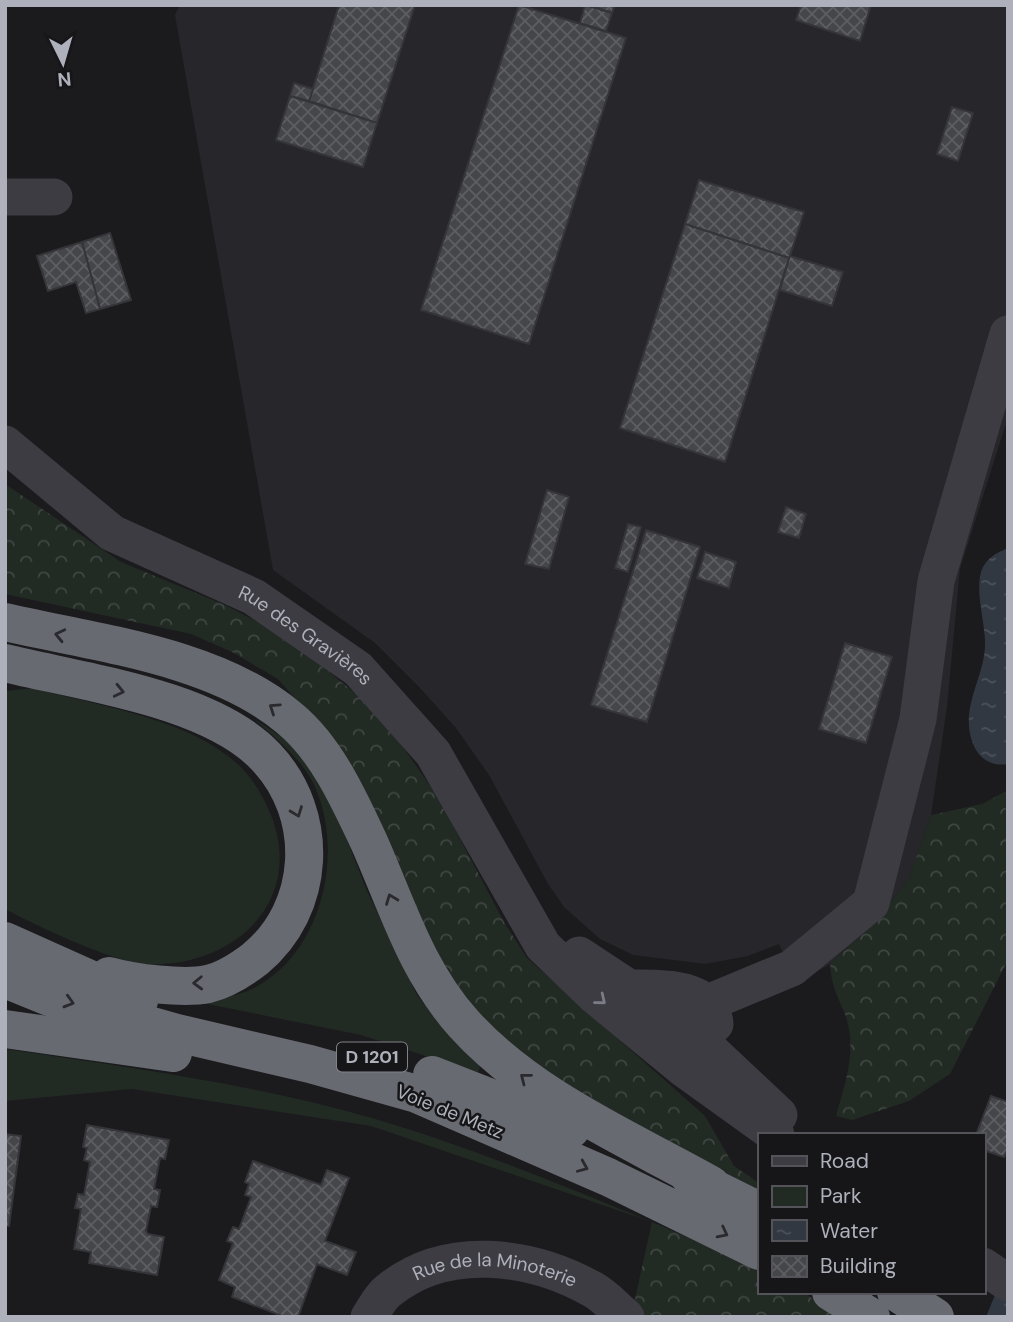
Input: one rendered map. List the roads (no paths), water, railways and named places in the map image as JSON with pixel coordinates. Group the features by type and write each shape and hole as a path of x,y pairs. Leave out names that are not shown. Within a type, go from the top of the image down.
{"highway":[{"path":"5,622 189,665 251,692 290,718 326,761 347,797 399,919 431,980 464,1024 540,1089 711,1185"},
{"path":"5,663 183,706 236,732 267,757 288,786 304,830 304,875 293,914 274,943 240,970 208,984 134,984 12,957"},
{"name":"Voie de Metz","path":"12,957 131,999 416,1070 711,1185 758,1210"},
{"name":"Voie de Metz","path":"12,957 49,997 177,1033 310,1064 417,1094 608,1177 758,1251"},
{"path":"5,1029 177,1054 304,1080 520,1140"},
{"path":"899,1294 935,1317"}],"street":[{"path":"5,197 54,197"},
{"path":"705,1004 792,968 871,902 918,719 936,581 1008,334"},
{"name":"Rue des Gravières","path":"5,444 112,533 254,597 358,669 433,753 543,946 572,976 698,1060"},
{"name":"Rue des Gravières","path":"526,912 590,963 629,988 698,1060 766,1120 795,1133"},
{"path":"629,988 686,991 705,1004 716,1020 698,1060"},
{"name":"Rue de la Minoterie","path":"369,1317 387,1292 423,1268 470,1259 509,1260 556,1271 595,1290 626,1317"},
{"path":"985,1267 1008,1283"}],"water":[{"path":"1008,548 1008,764 998,764 982,758 977,751 970,734 969,715 985,647 979,590 981,572 985,563"},
{"path":"1008,1263 1008,1317 986,1317"}]}
